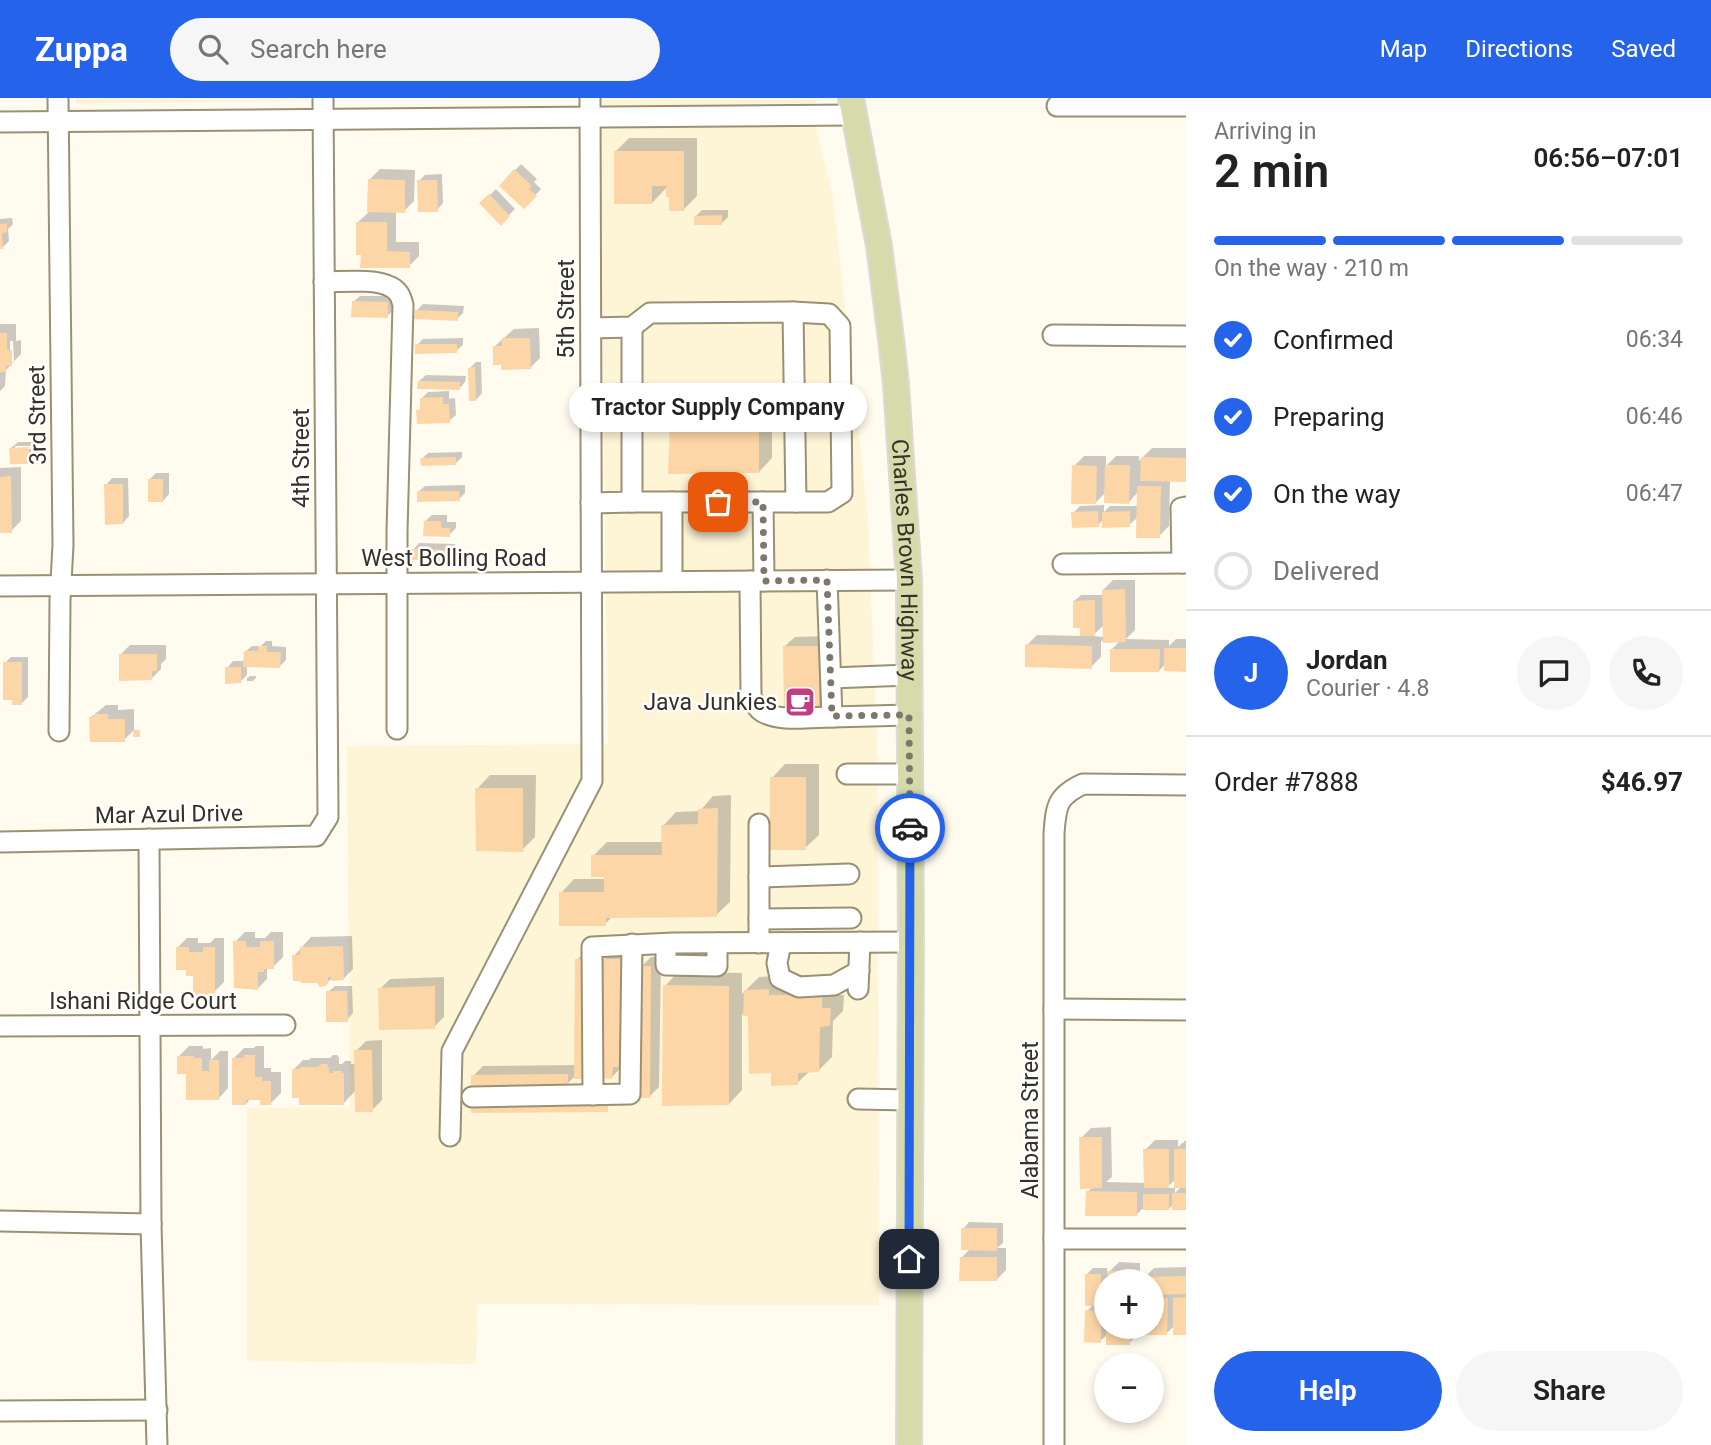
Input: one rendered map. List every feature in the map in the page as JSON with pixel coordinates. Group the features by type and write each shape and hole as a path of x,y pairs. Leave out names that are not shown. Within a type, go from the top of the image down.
{"main road":[{"name":"Charles Brown Highway","path":"853,106 879,246 896,384 909,580 909,1445"}],"street":[{"name":"3rd Street","path":"58,98 63,545 59,731"},
{"name":"4th Street","path":"323,98 328,817"},
{"path":"0,122 323,119 590,108 853,106"},
{"path":"1057,106 1186,106"},
{"name":"5th Street","path":"450,1136 452,1051 592,780 590,108"},
{"path":"324,282 375,282 391,287 401,295 403,305 397,532 397,729"},
{"path":"793,312 796,502"},
{"path":"591,328 632,327 650,313 829,314 840,326 842,493 828,502 591,503"},
{"path":"632,327 632,502"},
{"path":"1053,335 1186,335"},
{"path":"672,502 672,581"},
{"path":"763,502 751,696 759,709 781,718 909,715"},
{"path":"1063,564 1184,563 1181,508 1186,508"},
{"path":"827,580 832,716"},
{"name":"West Bolling Road","path":"0,586 909,580"},
{"path":"831,678 909,675"},
{"path":"847,774 910,774"},
{"name":"Alabama Street","path":"1054,1445 1056,811 1068,791 1083,784 1186,785"},
{"name":"Mar Azul Drive","path":"0,842 316,836 328,817"},
{"path":"759,824 759,943"},
{"path":"149,839 151,1224 157,1445"},
{"path":"759,877 849,874"},
{"path":"759,919 850,918"},
{"path":"781,943 777,963 780,978 799,987 859,980 860,942"},
{"path":"593,1095 592,947 632,944 911,942"},
{"path":"472,1097 630,1094 632,944"},
{"path":"1054,1009 1186,1010"},
{"name":"Ishani Ridge Court","path":"0,1026 285,1025"},
{"path":"858,1099 910,1100"},
{"path":"0,1221 151,1224"},
{"path":"1054,1239 1186,1239"},
{"path":"0,1411 157,1410"}],"shaded area":[{"path":"76,98 308,98 308,100 76,104"},
{"path":"599,98 819,98 811,107 833,198 868,519 877,746 879,1305 477,1304 476,1364 247,1361 247,1108 350,1107 347,746 608,744"}],"building":[{"path":"614,151 684,151 684,211 669,211 666,186 652,186 652,204 614,204"},
{"path":"514,169 532,186 529,189 537,196 524,209 499,186"},
{"path":"368,179 405,180 405,213 367,212"},
{"path":"417,180 437,180 438,212 418,212"},
{"path":"489,194 510,216 501,226 479,203"},
{"path":"722,215 722,225 694,225 694,216"},
{"path":"356,222 387,222 387,251 410,252 410,268 360,268 361,255 356,255"},
{"path":"7,223 7,232 2,233 3,249 0,249 0,224"},
{"path":"352,301 388,302 388,318 351,317"},
{"path":"415,310 458,312 458,321 414,319"},
{"path":"0,333 7,333 7,350 12,350 12,366 6,366 6,372 0,372"},
{"path":"502,338 530,338 531,369 501,370 501,365 493,365 493,346 502,346"},
{"path":"415,344 457,344 457,353 415,354"},
{"path":"475,367 476,401 469,401 468,368"},
{"path":"418,381 460,382 460,390 417,389"},
{"path":"443,397 443,404 449,404 450,423 417,424 416,410 420,410 420,398"},
{"path":"671,398 759,398 759,473 668,474"},
{"path":"29,447 29,464 10,464 9,448"},
{"path":"456,457 456,465 421,466 420,458"},
{"path":"1141,457 1186,458 1186,482 1140,481"},
{"path":"1072,465 1097,466 1096,504 1071,504"},
{"path":"1105,465 1130,465 1129,504 1104,503"},
{"path":"11,476 12,533 0,533 0,477"},
{"path":"148,479 163,479 163,502 148,502"},
{"path":"104,484 123,484 123,524 105,525"},
{"path":"1137,486 1161,486 1160,538 1136,538"},
{"path":"417,491 459,491 460,501 417,502"},
{"path":"1098,511 1099,527 1072,528 1071,512"},
{"path":"1130,511 1130,527 1102,528 1102,512"},
{"path":"424,521 441,521 441,528 450,528 450,537 423,536"},
{"path":"411,549 450,550 450,561 411,560"},
{"path":"1125,589 1126,642 1103,643 1102,590"},
{"path":"1095,600 1095,636 1080,636 1080,628 1073,628 1073,601"},
{"path":"1025,644 1092,646 1092,669 1025,667"},
{"path":"258,646 267,646 267,652 281,652 280,668 243,667 244,651 258,651"},
{"path":"783,646 819,646 819,713 784,713"},
{"path":"1164,648 1186,648 1186,672 1164,671"},
{"path":"1110,649 1160,649 1159,672 1110,672"},
{"path":"119,654 157,654 157,671 152,671 152,680 119,681"},
{"path":"3,662 22,662 22,705 12,705 12,700 3,700"},
{"path":"225,667 241,667 241,683 225,684"},
{"path":"94,714 108,714 108,719 125,719 125,742 90,742 89,717 94,717"},
{"path":"133,730 140,730 140,737 133,737"},
{"path":"770,777 806,777 806,850 770,850"},
{"path":"475,788 523,788 523,852 476,851"},
{"path":"718,808 717,917 606,918 606,926 559,926 559,892 604,892 604,877 591,877 591,855 662,855 661,825 698,824 698,809"},
{"path":"233,941 246,941 246,947 260,947 260,941 274,941 274,969 258,972 258,990 234,988"},
{"path":"343,946 344,980 331,981 331,977 328,977 326,986 320,987 317,983 293,981 292,955 300,955 300,947"},
{"path":"176,947 189,947 189,952 203,952 203,947 215,947 215,994 193,996 193,976 186,976 186,970 176,970"},
{"path":"575,959 586,959 586,1079 574,1079"},
{"path":"602,959 624,959 623,1067 613,1067 612,1079 601,1078"},
{"path":"639,966 651,966 650,1098 638,1098"},
{"path":"663,985 729,986 729,1105 662,1106"},
{"path":"435,986 435,1029 379,1030 378,988"},
{"path":"769,989 769,995 803,995 822,990 822,1008 831,1008 830,1026 820,1027 819,1072 798,1073 798,1085 771,1086 771,1073 749,1074 748,1016 743,1016 744,990"},
{"path":"326,991 347,991 348,1022 326,1022"},
{"path":"354,1050 372,1050 373,1112 355,1112"},
{"path":"244,1055 255,1055 255,1077 262,1077 262,1081 271,1081 271,1105 260,1105 260,1100 246,1100 246,1105 232,1105 232,1058 244,1058"},
{"path":"177,1056 202,1058 202,1071 209,1071 209,1060 219,1060 219,1100 186,1100 186,1074 177,1074"},
{"path":"327,1064 329,1073 344,1073 344,1105 299,1105 299,1098 292,1098 292,1069 318,1067"},
{"path":"568,1074 568,1086 471,1086 471,1075"},
{"path":"608,1101 608,1112 471,1113 471,1102"},
{"path":"1079,1137 1102,1137 1102,1188 1080,1189"},
{"path":"1143,1149 1169,1149 1169,1188 1144,1188"},
{"path":"1174,1149 1186,1149 1186,1188 1174,1188"},
{"path":"1086,1191 1137,1192 1137,1216 1085,1216"},
{"path":"1172,1193 1186,1193 1186,1210 1172,1210"},
{"path":"1143,1194 1169,1194 1169,1210 1143,1210"},
{"path":"961,1228 997,1228 997,1251 961,1250"},
{"path":"960,1257 997,1257 997,1281 959,1281"},
{"path":"1085,1274 1094,1274 1094,1306 1085,1306"},
{"path":"1164,1276 1186,1276 1186,1294 1164,1295"},
{"path":"1186,1297 1186,1335 1173,1335 1173,1298"},
{"path":"1164,1298 1168,1298 1167,1335 1164,1335"},
{"path":"1085,1310 1094,1311 1094,1339 1101,1339 1101,1343 1084,1342"},
{"path":"1106,1339 1130,1339 1130,1345 1106,1345"}],"way so far":[{"path":"718,502 763,502 764,581 827,580 832,716 909,715 910,828"}],"place":[{"name":"Tractor Supply Company","path":"718,502"},
{"name":"Java Junkies","path":"800,702"}],"route":[{"path":"909,1259 910,828"}]}
